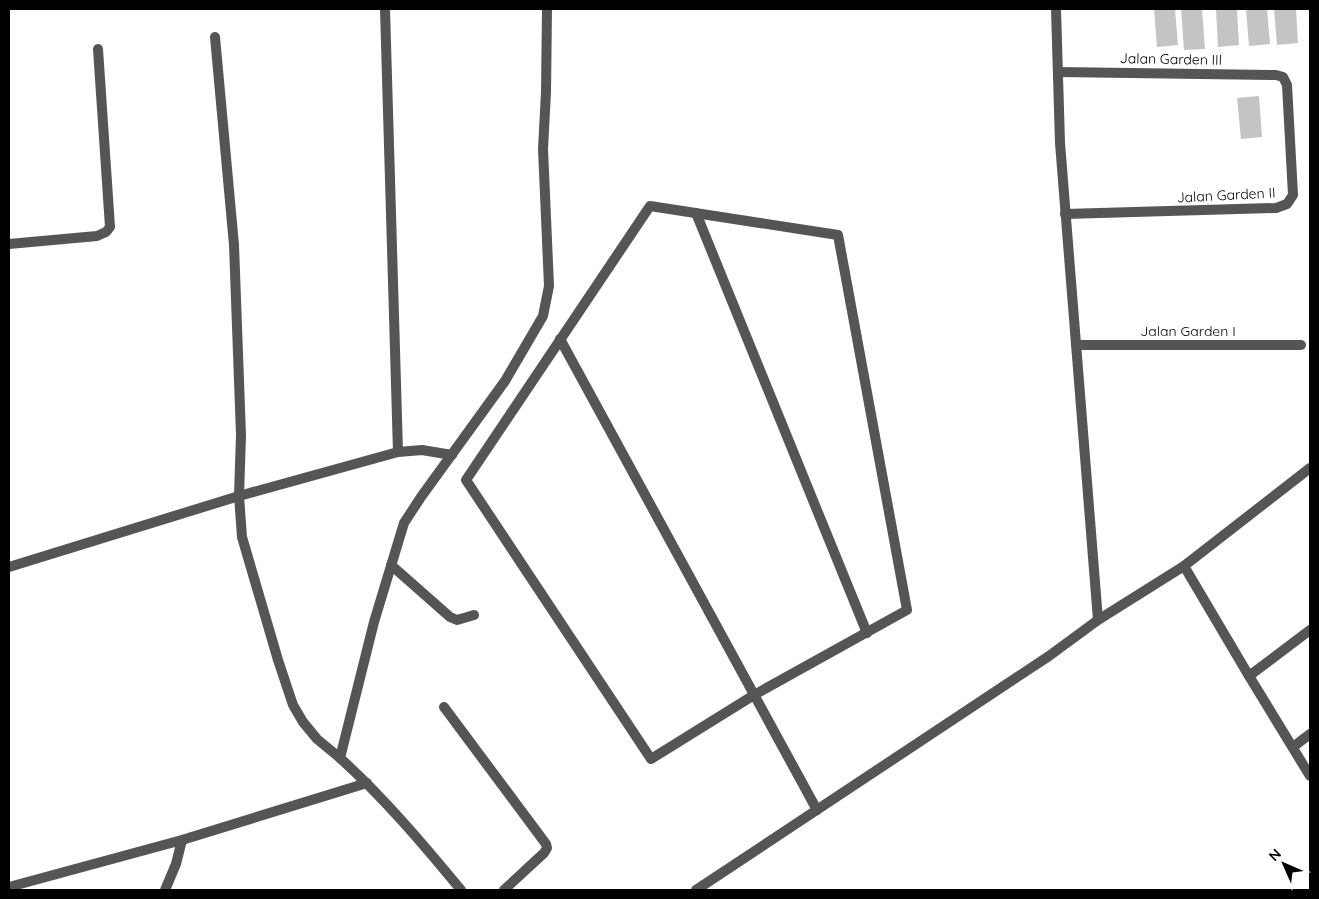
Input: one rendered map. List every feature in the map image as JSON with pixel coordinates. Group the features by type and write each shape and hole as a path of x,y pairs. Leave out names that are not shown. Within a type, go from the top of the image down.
{"street":[{"path":"385,9 398,452"},
{"path":"340,758 374,622 404,523 421,496 505,381 543,316 549,286 543,148 547,9"},
{"path":"1056,9 1060,143 1098,620"},
{"path":"215,37 234,245 241,435 239,496 242,537 278,660 293,705 303,722 317,738 367,783 461,890"},
{"path":"9,244 97,236 106,232 110,227 98,49"},
{"name":"Jalan Garden III","path":"1058,72 1276,75 1283,77"},
{"name":"Jalan Garden II","path":"1065,214 1276,208 1287,204 1294,195 1287,85 1283,77"},
{"path":"650,206 696,213 838,236 907,610 754,695 651,759 466,480 650,206"},
{"path":"696,213 867,633"},
{"path":"560,339 817,810"},
{"name":"Jalan Garden I","path":"1076,345 1300,345"},
{"path":"9,567 239,496 398,452 422,450 452,455"},
{"path":"696,890 1049,656 1098,620 1184,566 1310,468"},
{"path":"391,565 450,617 457,620 474,615"},
{"path":"1184,566 1310,776"},
{"path":"1249,676 1310,630"},
{"path":"444,707 546,844 544,853 504,890"},
{"path":"1292,747 1310,734"},
{"path":"9,888 182,840 367,783"},
{"path":"165,890 176,864 182,840"}],"building":[{"path":"1154,9 1175,9 1178,45 1157,47"},
{"path":"1181,9 1202,9 1205,49 1184,50"},
{"path":"1216,9 1237,9 1239,45 1218,47"},
{"path":"1246,9 1267,9 1270,44 1249,46"},
{"path":"1274,9 1296,9 1298,43 1277,45"},
{"path":"1259,96 1262,137 1241,139 1237,98"}]}
